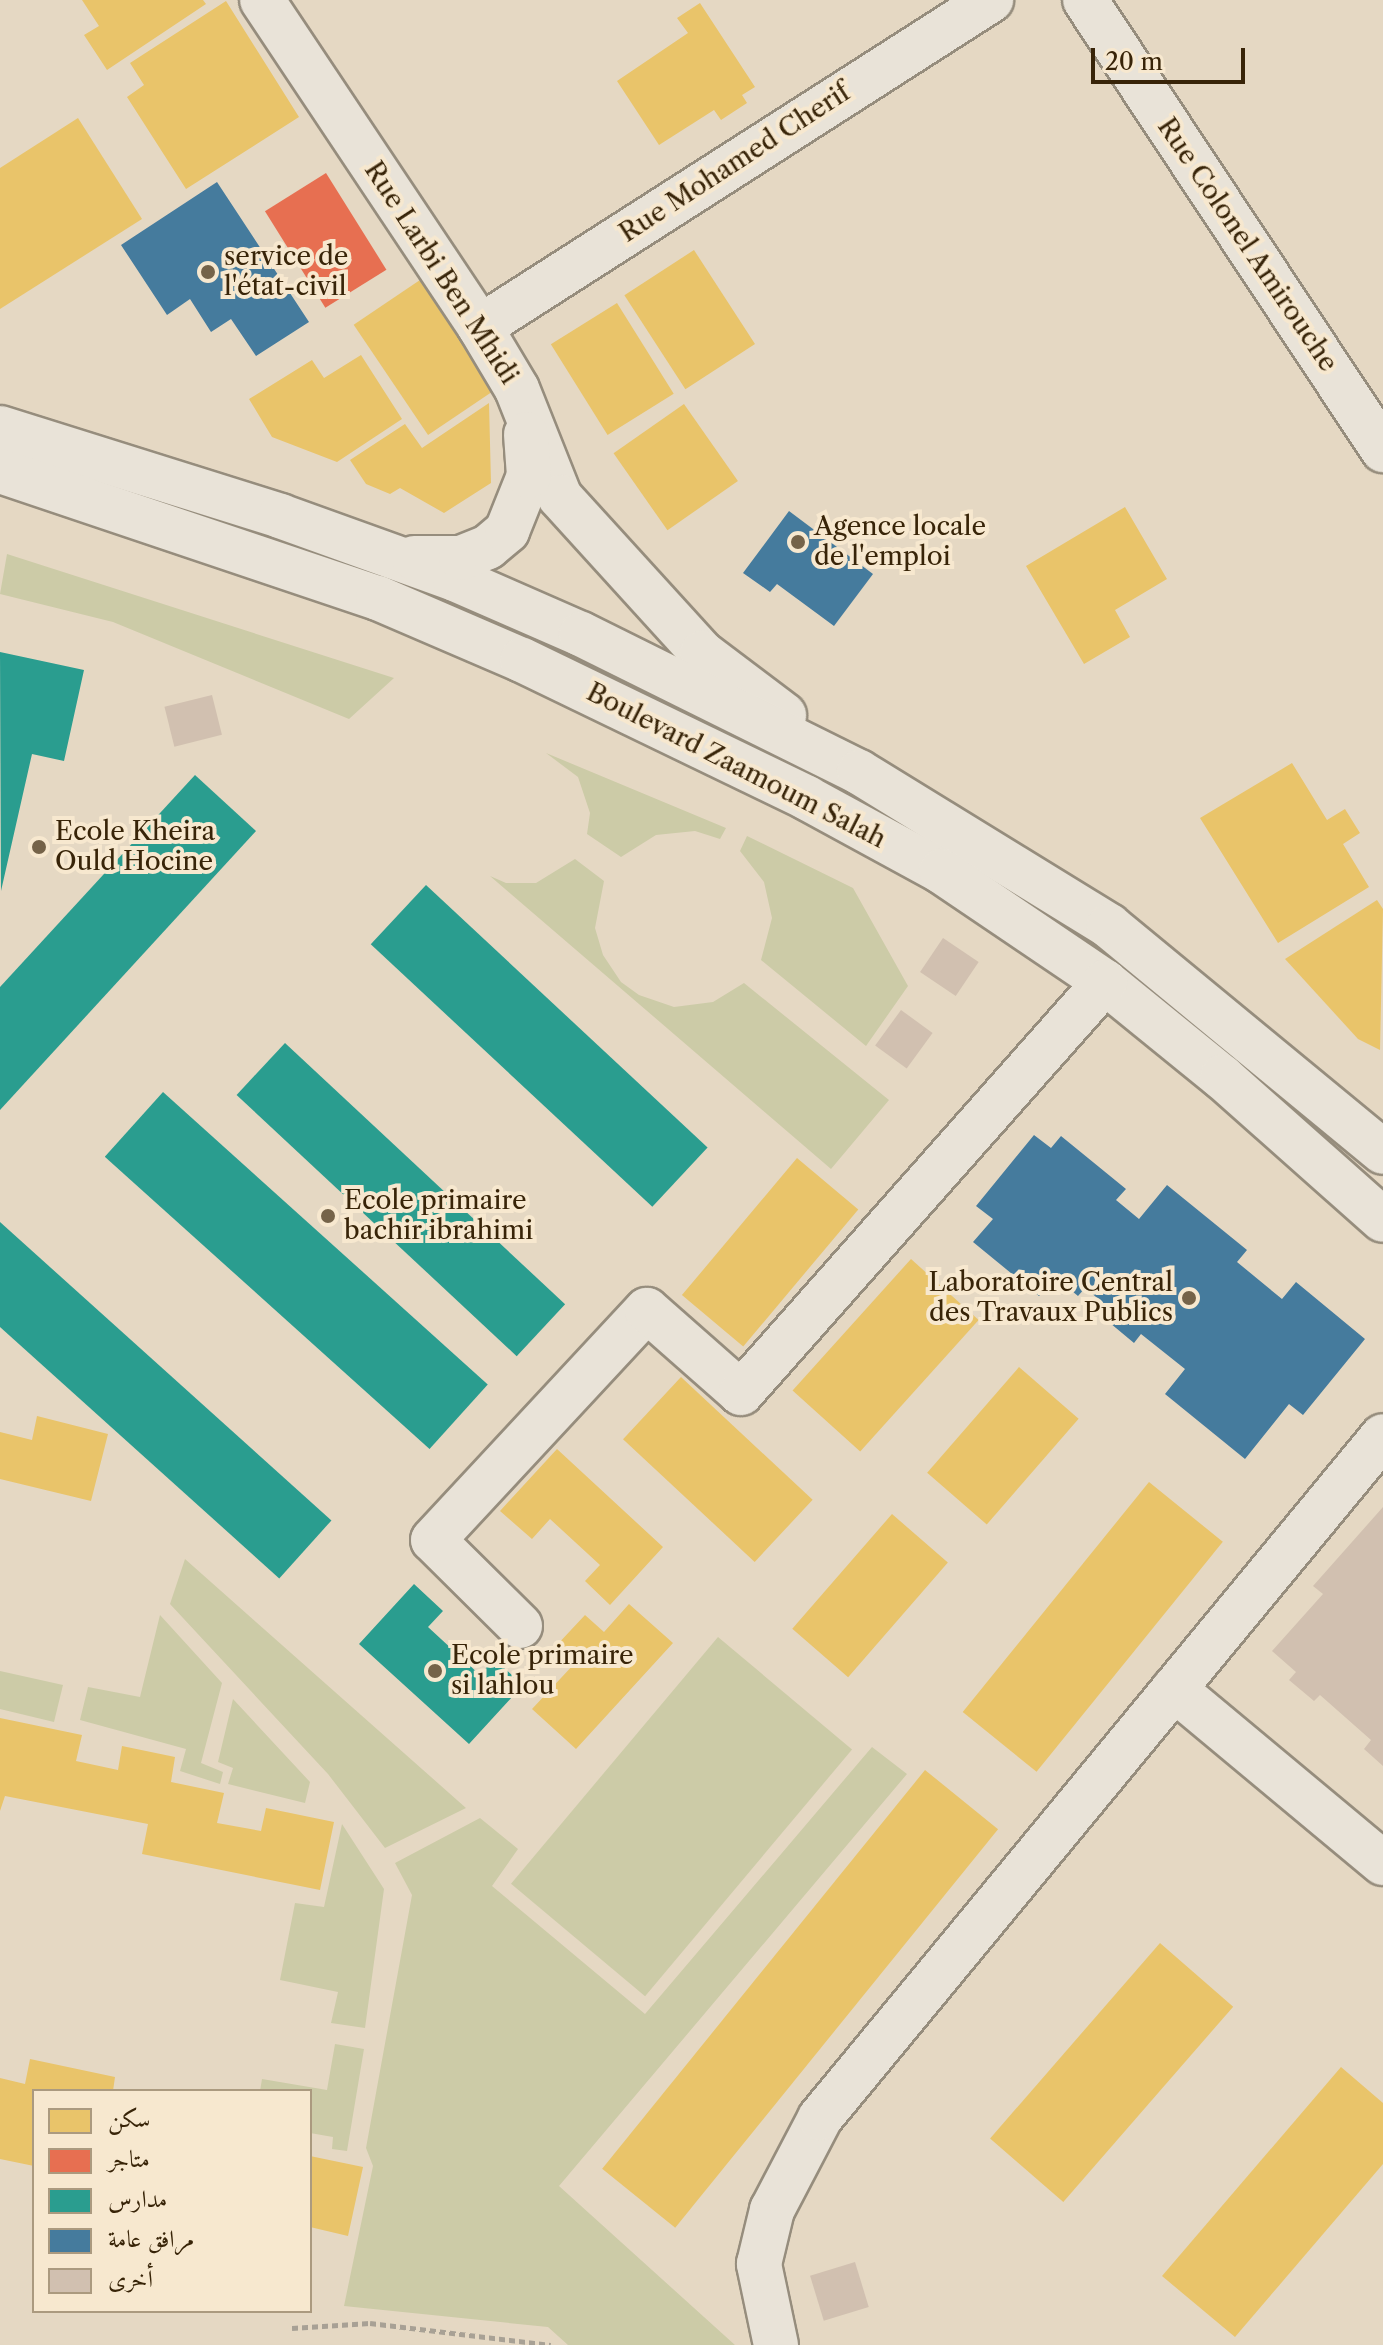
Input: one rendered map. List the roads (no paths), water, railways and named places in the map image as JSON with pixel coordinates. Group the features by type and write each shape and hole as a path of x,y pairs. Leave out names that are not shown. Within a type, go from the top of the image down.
{"street":[{"name":"Rue Larbi Ben Mhidi","path":"262,0 480,327 517,389 526,419 560,497 641,591 702,653 859,772"},
{"name":"Rue Mohamed Cherif","path":"480,327 991,0"},
{"name":"Rue Colonel Amirouche","path":"1085,0 1383,450"},
{"path":"394,557 461,558 488,547 507,531 529,476 526,419"},
{"name":"Boulevard Zaamoum Salah","path":"0,428 394,557 581,634 859,772 1109,926 1383,1152"},
{"name":"Boulevard Zaamoum Salah","path":"0,471 378,598 522,660 807,798 941,871 1105,982 1222,1077 1383,1220"},
{"path":"520,1626 433,1540 647,1310 741,1393 1105,982"},
{"path":"776,2345 759,2264 772,2210 820,2118 1383,1436"},
{"path":"1174,1689 1383,1863"}],"place":[{"name":"service de l'état-civil","path":"208,272"},
{"name":"Agence locale de l'emploi","path":"798,542"},
{"name":"Ecole Kheira Ould Hocine","path":"39,847"},
{"name":"Ecole primaire bachir ibrahimi","path":"328,1216"},
{"name":"Laboratoire Central des Travaux Publics","path":"1189,1298"},
{"name":"Ecole primaire si lahlou","path":"435,1671"}]}
